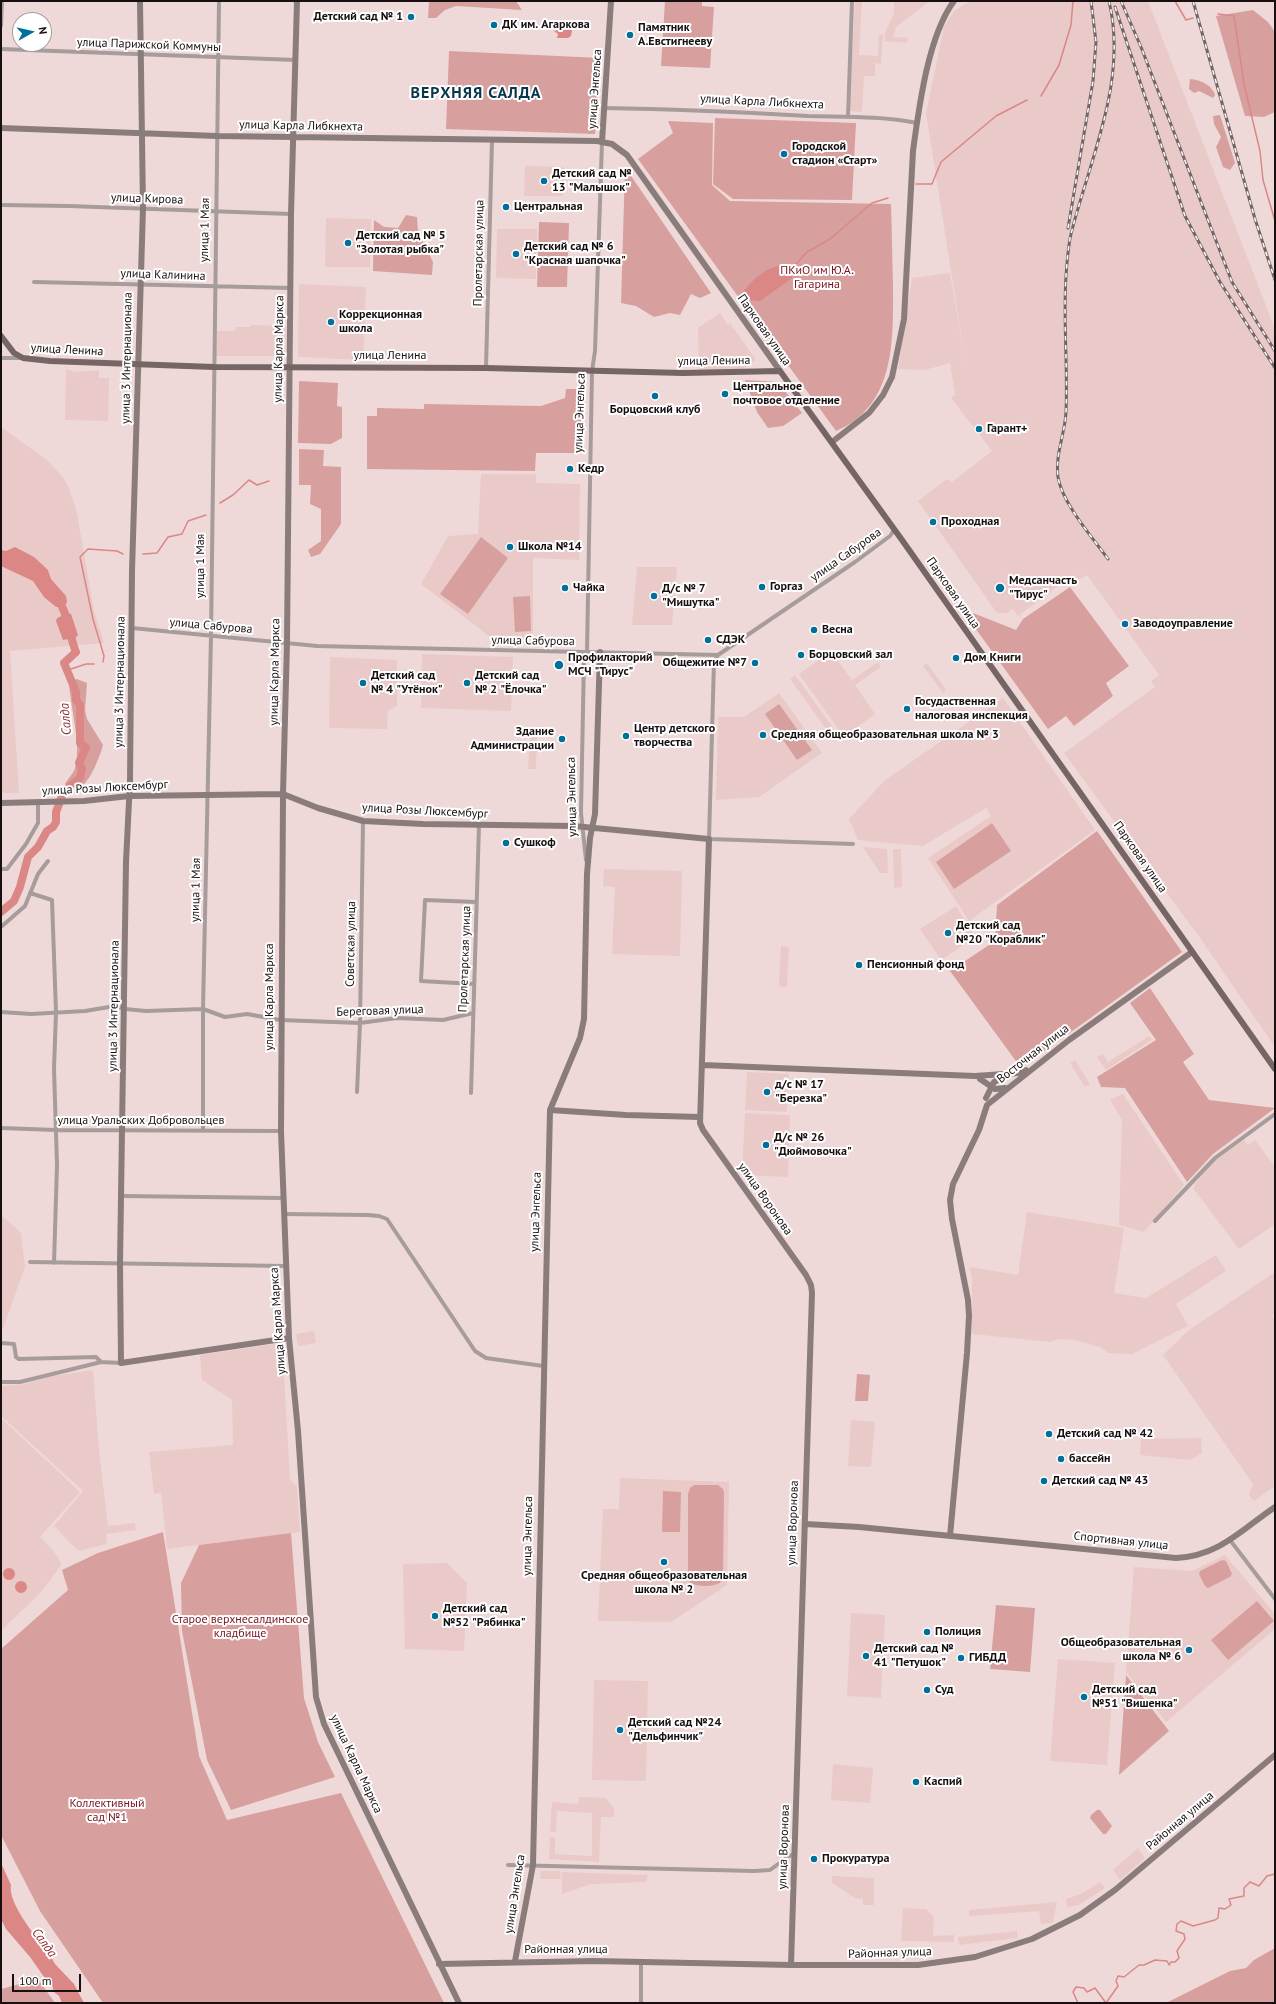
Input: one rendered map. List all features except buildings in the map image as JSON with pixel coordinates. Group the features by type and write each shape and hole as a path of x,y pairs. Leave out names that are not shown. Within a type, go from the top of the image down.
{"main road":[{"path":"1,336 14,353 23,358"},
{"name":"улица Ленина","path":"23,358 50,361 214,367 486,368 683,374 780,371"},
{"name":"Парковая улица","path":"780,371 832,442 1275,1068"}],"street":[{"path":"1,26 2,1"},
{"name":"улица 3 Интернационала","path":"121,1363 120,1264 132,628 143,208 140,1"},
{"name":"улица 1 Мая","path":"203,1130 203,1009 211,636 214,288 219,1"},
{"name":"улица Карла Маркса","path":"297,1 292,214 287,643 283,794 280,1020 281,1131 283,1214 289,1338 298,1431 316,1697 324,1724 459,2003"},
{"name":"улица Энгельса","path":"587,874 582,827 582,710 584,658 587,652 592,371 595,350 602,142 611,1"},
{"path":"848,117 852,1"},
{"path":"832,442 869,413 883,395 892,377 904,319 913,151 917,123 937,30 946,12 954,1"},
{"name":"улица Парижской Коммуны","path":"1,50 296,60"},
{"name":"улица Карла Либкнехта","path":"604,108 848,117 904,120 917,123"},
{"name":"улица Карла Либкнехта","path":"1,128 294,138 602,142"},
{"name":"Пролетарская улица","path":"486,368 492,140"},
{"name":"Парковая улица","path":"602,142 612,144 627,155 780,371"},
{"name":"улица Кирова","path":"1,205 143,208 292,214"},
{"name":"улица Калинина","path":"34,282 214,288 291,288"},
{"name":"улица Ленина","path":"1,358 23,358"},
{"name":"улица Сабурова","path":"132,628 287,643 417,649 718,655 850,565 890,536 894,530"},
{"name":"улица Энгельса","path":"515,1961 533,1865 543,1366 550,1110 580,1038 584,1019 587,874 590,838 593,828 600,652"},
{"path":"718,655 714,662 709,839 852,844"},
{"name":"улица Розы Люксембург","path":"1,803 84,801 129,796 283,794 318,808 363,821 423,824 582,827 709,839"},
{"path":"1,869 7,869 26,844 38,823 38,802"},
{"name":"Советская улица","path":"356,1092 360,1023 363,821"},
{"name":"Пролетарская улица","path":"471,1093 479,825"},
{"name":"улица Воронова","path":"709,839 703,1065 700,1117 703,1130 806,1275 811,1285 811,1340 791,1965"},
{"path":"1,927 26,906 38,874 48,861"},
{"path":"30,893 52,900 56,1012 54,1069 58,1165 54,1263"},
{"path":"474,984 421,981 425,900 476,902"},
{"name":"Восточная улица","path":"950,1536 967,1353 968,1300 952,1219 950,1200 953,1184 978,1130 986,1102 1192,952"},
{"name":"Береговая улица","path":"1,1012 31,1014 85,1011 115,1006 125,1009 180,1011 203,1009 225,1017 247,1014 280,1020 360,1023 397,1018 443,1020 473,1013"},
{"path":"703,1065 978,1078 986,1074 1016,1073"},
{"path":"986,1102 990,1088 998,1080 1032,1068"},
{"path":"978,1078 990,1088 999,1092 998,1080 992,1075 986,1074"},
{"path":"978,1078 986,1102"},
{"path":"550,1110 626,1115 700,1117"},
{"path":"1155,1221 1214,1158 1275,1114"},
{"name":"улица Уральских Добровольцев","path":"1,1128 123,1131 281,1131"},
{"path":"122,1196 283,1198"},
{"path":"283,1214 368,1215 379,1216 387,1219 475,1351 486,1358 543,1366"},
{"path":"30,1262 286,1266"},
{"path":"1,1382 20,1382 101,1362 121,1363 289,1338"},
{"path":"1,1343 14,1344 16,1357 19,1359 96,1357 101,1362"},
{"name":"Спортивная улица","path":"805,1524 950,1536 1176,1558 1197,1556 1230,1540 1275,1508"},
{"path":"1230,1540 1275,1599"},
{"name":"Районная улица","path":"439,1964 515,1961 791,1965 918,1965 975,1957 1032,1939 1080,1915 1115,1890 1275,1754"},
{"path":"508,1864 754,1871 770,1870 789,1856 795,1854"},
{"path":"641,1962 641,2003"}],"shaded area":[{"path":"855,1 862,1 859,55 878,56 879,35 883,35 881,64 875,63 875,76 864,76 862,112 849,111"},
{"path":"894,1 930,1 896,27 893,37 908,38 907,43 885,41 885,33 894,13"},
{"path":"970,1 1148,1 1275,329 1275,1047 1200,938 1064,753 1155,687 1151,681 1159,675 1087,575 1077,581 1073,575 1018,616 1013,609 1007,613 997,613 918,501 947,479 952,482 992,451 951,398 955,395 950,363 925,370 898,369 912,278 950,273 966,366 926,113 944,27 954,11"},
{"path":"559,26 570,28 572,30 571,36 568,38 557,38 558,34 554,31 558,30"},
{"name":"Детский сад № 13 \"Малышок\"","path":"525,166 564,167 563,196 524,196"},
{"name":"Детский сад № 5 \"Золотая рыбка\"","path":"326,218 371,219 370,267 325,267"},
{"name":"Детский сад № 6 \"Красная шапочка\"","path":"497,229 537,229 536,279 496,278"},
{"path":"798,262 792,271 792,278 760,301 749,300 743,292 750,283 764,272 781,265 792,265"},
{"name":"Коррекционная школа","path":"299,284 366,287 363,360 298,357"},
{"path":"720,313 728,325 730,323 756,360 740,370 699,370 698,328"},
{"path":"250,325 286,326 285,356 215,356 216,331 235,331 236,327 250,327"},
{"path":"66,369 76,372 99,370 99,378 109,378 108,421 65,420"},
{"path":"1,427 47,460 62,476 69,488 77,513 94,611 104,643 10,651 19,793 1,793"},
{"name":"Школа №14","path":"481,474 536,474 536,483 580,484 579,560 533,558 533,639 493,639 421,584 448,536 478,534"},
{"path":"15,547 34,557 48,570 51,579 66,596 67,602 64,607 56,607 44,597 33,581 1,566 1,550 6,551"},
{"name":"Д/с № 7 \"Мишутка\"","path":"637,567 677,567 672,625 632,625"},
{"path":"68,613 71,614 78,635 75,638 63,640 56,621 57,618"},
{"path":"831,651 852,680 878,662 881,667 855,685 875,714 844,737 799,674"},
{"name":"Детский сад № 2 \"Ёлочка\"","path":"422,654 513,657 511,711 421,708"},
{"name":"Детский сад № 4 \"Утёнок\"","path":"330,657 397,660 397,706 388,711 387,729 329,728"},
{"path":"927,663 946,690 943,693 923,666"},
{"path":"795,675 834,729 829,733 790,679"},
{"name":"Средняя общеобразовательная школа № 3","path":"779,693 822,753 759,797 716,800 718,717 744,717"},
{"path":"1003,698 1095,830 969,921 928,858 991,816 986,808 923,846 858,840 849,819 884,781"},
{"path":"530,735 537,736 536,769 528,769"},
{"path":"863,847 887,849 888,873 880,873"},
{"path":"893,849 901,849 902,887 894,888"},
{"path":"604,869 682,871 680,956 612,954 615,887 603,886"},
{"name":"Детский сад №20 \"Кораблик\"","path":"956,906 976,937 941,960 920,929"},
{"path":"781,946 789,947 787,987 779,986"},
{"path":"1149,1036 1152,1040 1106,1070 1097,1057 1103,1054 1108,1062"},
{"path":"1075,1060 1090,1084 1085,1087 1070,1063"},
{"name":"д/с № 17 \"Березка\"","path":"747,1072 789,1074 787,1112 745,1110"},
{"path":"1123,1094 1184,1185 1144,1232 1119,1225 1122,1120 1110,1100"},
{"name":"Д/с № 26 \"Дюймовочка\"","path":"745,1113 790,1115 788,1177 742,1175"},
{"path":"1243,1139 1248,1145 1255,1140 1275,1167 1275,1224 1239,1249 1193,1188 1207,1165"},
{"path":"1027,1212 1124,1228 1114,1293 1146,1298 1216,1255 1226,1271 1176,1304 1188,1326 1132,1354 1108,1353 1100,1347 1075,1340 1059,1339 1050,1342 972,1334 972,1280 970,1267 1018,1275"},
{"path":"1,1215 21,1233 25,1267 1,1334"},
{"path":"1275,1272 1275,1314 1272,1316 1275,1320 1275,1486 1254,1501 1249,1495 1253,1484 1163,1355 1189,1330"},
{"path":"314,1331 316,1343 298,1346 296,1334"},
{"path":"282,1343 290,1479 297,1487 300,1532 167,1549 161,1493 154,1494 149,1452 233,1445 232,1400 202,1380 200,1355"},
{"path":"93,1370 99,1451 108,1526 135,1523 136,1530 106,1534 107,1544 78,1551 54,1526 83,1491 1,1416 1,1386 25,1384 53,1376"},
{"path":"1,1418 80,1492 40,1537 53,1550 62,1564 42,1591 1,1631"},
{"path":"851,1420 875,1422 871,1467 848,1466"},
{"path":"1201,1438 1202,1453 1190,1460 1140,1455 1141,1439"},
{"name":"Средняя общеобразовательная школа № 2","path":"620,1478 729,1482 727,1585 671,1622 598,1621 603,1509 619,1509"},
{"name":"Общеобразовательная школа № 6","path":"1225,1555 1275,1614 1275,1629 1166,1722 1126,1672 1134,1567 1192,1571"},
{"name":"Детский сад №52 \"Рябинка\"","path":"447,1563 467,1583 464,1651 405,1649 403,1564"},
{"path":"7,1568 11,1568 15,1574 11,1580 7,1580 3,1576 3,1572"},
{"path":"19,1581 23,1581 27,1587 23,1593 19,1593 15,1589 15,1585"},
{"name":"Детский сад № 41 \"Петушок\"","path":"851,1613 885,1615 881,1698 847,1696"},
{"name":"Детский сад №51 \"Вишенка\"","path":"1058,1659 1115,1663 1107,1765 1050,1761"},
{"name":"Детский сад №24 \"Дельфинчик\"","path":"594,1680 648,1681 646,1781 592,1780"},
{"path":"833,1764 873,1768 870,1803 831,1800"},
{"path":"579,1797 606,1798 614,1808 614,1817 601,1817 599,1862 549,1859 550,1837 555,1837 555,1854 592,1856 592,1813 557,1811 556,1832 550,1832 552,1802 578,1804"},
{"path":"1138,1848 1145,1858 1120,1880 1113,1870"},
{"path":"1,1863 11,1885 13,1899 20,1914 38,1940 43,1943 55,1964 74,1984 84,2003 62,2003 59,1996 54,1992 52,1985 49,1984 30,1957 6,1929 1,1919"},
{"path":"541,1871 560,1871 561,1879 540,1879"},
{"path":"562,1872 648,1875 646,1882 591,1884 562,1894"},
{"path":"832,1876 874,1878 874,1905 863,1905 863,1899 855,1898 832,1883"},
{"path":"1100,1882 1105,1888 1079,1905 1067,1907 1066,1899 1081,1894"},
{"path":"1057,1902 1053,1923 1041,1924 1039,1911 969,1916 969,1910"},
{"path":"903,1908 926,1909 934,1917 933,1936 954,1935 954,1942 901,1941"},
{"path":"1017,1931 1017,1938 959,1945 958,1937"}],"green space":[{"path":"429,1 516,1 522,10 456,6 445,10 436,18 428,18"},
{"path":"665,1 702,1 702,6 714,7 710,68 661,66"},
{"path":"1253,10 1268,22 1275,32 1275,112 1264,117 1245,116 1216,16"},
{"path":"449,51 601,58 595,134 446,129"},
{"path":"1190,79 1202,82 1209,86 1214,91 1215,95 1213,98 1199,91 1194,93 1189,89"},
{"path":"1220,115 1235,163 1230,170 1223,167 1216,147 1221,137 1214,124 1213,116"},
{"name":"Городской стадион «Старт»","path":"715,118 856,123 852,200 733,199 713,184"},
{"name":"ПКиО им Ю.А. Гагарина","path":"668,121 713,123 712,185 730,201 891,204 893,326 887,368 881,387 871,405 856,419 836,431 638,159 673,133"},
{"path":"625,167 711,293 700,298 691,294 680,315 670,313 654,317 636,306 621,303"},
{"path":"406,215 417,217 418,232 433,262 432,275 373,271 374,220 384,227 398,228"},
{"path":"539,222 569,223 567,287 537,287"},
{"path":"745,380 778,382 802,413 783,426 768,428 757,412"},
{"path":"299,381 338,383 337,406 342,407 342,438 331,444 298,443"},
{"path":"566,389 582,389 580,453 536,453 535,471 367,469 367,416 377,416 377,408 424,409 424,404 541,406 565,398"},
{"path":"299,449 324,450 323,466 341,467 341,524 320,554 311,557 308,550 321,541 321,509 310,504 311,485 299,485"},
{"path":"481,537 508,558 468,614 440,594"},
{"path":"1070,587 1129,666 1106,683 1113,696 1074,726 1066,716 1048,729 965,614 968,611 1016,630 1023,619"},
{"path":"530,596 531,631 515,632 513,597"},
{"path":"77,679 87,683 85,710 87,719 103,745 98,760 86,782 77,787 65,784 74,770 77,759 69,682"},
{"path":"779,704 812,750 797,760 765,714"},
{"path":"992,823 1011,851 954,889 936,862"},
{"path":"1097,831 1182,952 1021,1068 950,971 995,941 997,905"},
{"path":"1150,988 1194,1054 1183,1062 1209,1100 1275,1108 1213,1154 1187,1182 1125,1088 1101,1087 1097,1077 1156,1040 1130,1003"},
{"path":"857,1374 870,1375 868,1401 855,1401"},
{"path":"694,1485 718,1485 723,1489 724,1493 723,1576 720,1583 713,1585 697,1585 690,1583 688,1579 688,1494 690,1488"},
{"path":"663,1491 681,1492 680,1532 662,1532"},
{"name":"Коллективный сад №1","path":"163,1532 199,1756 227,1820 341,1793 444,2003 103,2003 40,1911 1,1835 1,1649 68,1590 62,1570 98,1553"},
{"name":"Старое верхнесалдинское кладбище","path":"291,1533 304,1698 318,1742 335,1777 231,1810 207,1760 182,1631 181,1583 199,1545"},
{"path":"1222,1560 1226,1561 1232,1574 1230,1577 1208,1588 1205,1586 1199,1574 1200,1571"},
{"path":"1257,1601 1274,1621 1228,1660 1211,1640"},
{"path":"996,1605 1035,1608 1030,1672 990,1669"},
{"path":"1126,1675 1169,1731 1119,1775"},
{"path":"1097,1810 1100,1810 1112,1826 1106,1834 1103,1834 1090,1818 1091,1815"},
{"path":"1275,1948 1275,2003 1166,2003 1230,1971 1246,1968 1254,1960"},
{"path":"38,1979 55,2003 1,2003 1,1989"}],"waterway":[{"path":"1041,96 1059,65 1071,25 1073,1"},
{"path":"1175,1 1186,20 1193,18"},
{"path":"1218,14 1234,16 1244,84 1260,151 1263,180 1275,221"},
{"path":"916,184 932,184 941,162 996,116 1027,100"},
{"path":"797,263 807,252 830,239 872,203 888,198"},
{"path":"220,503 233,495 249,480 257,485 269,481"},
{"path":"143,554 157,553 168,537 182,534 188,521 206,515"},
{"path":"103,662 104,656 93,619 80,557 88,549 117,551 123,554"},
{"name":"Салда","path":"1,912 14,901 20,887 28,857 38,847 47,831 53,827 56,822 56,812 64,791 80,778 82,769 79,763 86,748 80,743 80,705 76,700 76,692 64,663 76,652 64,611 58,600"},
{"path":"68,670 86,664 94,664"},
{"path":"1078,2003 1073,1992 1076,1987 1084,1988 1087,1992 1095,1988 1106,2003 1118,1986 1116,1981 1118,1976 1124,1977 1139,1965 1144,1965 1155,1960 1167,1961 1169,1965 1171,1962 1175,1962 1179,1958 1177,1951 1185,1939 1184,1934 1176,1931 1177,1924 1181,1921 1193,1926 1215,1920 1218,1918 1219,1908 1225,1909 1231,1905 1229,1899 1244,1896 1244,1888 1250,1882 1259,1886 1267,1876 1275,1874"}],"railway":[{"path":"1068,228 1093,81 1096,42 1091,1"},
{"path":"1108,559 1079,520 1065,498 1057,469 1066,412 1065,310 1069,244 1104,119 1110,90 1114,60 1114,31 1109,1"},
{"path":"1121,1 1141,47 1232,282 1275,351"},
{"path":"1193,1 1255,219 1275,280"},
{"path":"1115,7 1185,216 1220,282 1275,368"}],"place":[{"name":"Детский сад № 1","path":"411,17"},
{"name":"ДК им. Агаркова","path":"494,25"},
{"name":"Памятник А.Евстигнееву","path":"630,35"},
{"name":"Городской стадион «Старт»","path":"784,154"},
{"name":"Детский сад № 13 \"Малышок\"","path":"544,181"},
{"name":"Центральная","path":"506,207"},
{"name":"Детский сад № 5 \"Золотая рыбка\"","path":"348,243"},
{"name":"Детский сад № 6 \"Красная шапочка\"","path":"516,254"},
{"name":"Коррекционная школа","path":"331,322"},
{"name":"Центральное почтовое отделение","path":"725,394"},
{"name":"Борцовский клуб","path":"655,396"},
{"name":"Гарант+","path":"979,429"},
{"name":"Кедр","path":"570,469"},
{"name":"Проходная","path":"933,522"},
{"name":"Школа №14","path":"510,547"},
{"name":"Горгаз","path":"762,587"},
{"name":"Чайка","path":"565,588"},
{"name":"Медсанчасть \"Тирус\"","path":"1000,588"},
{"name":"Д/с № 7 \"Мишутка\"","path":"654,596"},
{"name":"Заводоуправление","path":"1125,624"},
{"name":"Весна","path":"814,630"},
{"name":"СДЭК","path":"708,640"},
{"name":"Борцовский зал","path":"801,655"},
{"name":"Дом Книги","path":"956,658"},
{"name":"Общежитие №7","path":"755,663"},
{"name":"Профилакторий МСЧ \"Тирус\"","path":"559,665"},
{"name":"Детский сад № 4 \"Утёнок\"","path":"363,683"},
{"name":"Детский сад № 2 \"Ёлочка\"","path":"467,683"},
{"name":"Госудаственная налоговая инспекция","path":"907,709"},
{"name":"Средняя общеобразовательная школа № 3","path":"763,735"},
{"name":"Центр детского творчества","path":"626,736"},
{"name":"Здание Администрации","path":"562,739"},
{"name":"Сушкоф","path":"506,843"},
{"name":"Детский сад №20 \"Кораблик\"","path":"948,933"},
{"name":"Пенсионный фонд","path":"859,965"},
{"name":"д/с № 17 \"Березка\"","path":"767,1092"},
{"name":"Д/с № 26 \"Дюймовочка\"","path":"766,1145"},
{"name":"Детский сад № 42","path":"1049,1434"},
{"name":"бассейн","path":"1061,1459"},
{"name":"Детский сад № 43","path":"1044,1481"},
{"name":"Средняя общеобразовательная школа № 2","path":"664,1562"},
{"name":"Детский сад №52 \"Рябинка\"","path":"435,1616"},
{"name":"Полиция","path":"927,1632"},
{"name":"Общеобразовательная школа № 6","path":"1189,1650"},
{"name":"Детский сад № 41 \"Петушок\"","path":"866,1656"},
{"name":"ГИБДД","path":"961,1658"},
{"name":"Суд","path":"927,1690"},
{"name":"Детский сад №51 \"Вишенка\"","path":"1084,1697"},
{"name":"Детский сад №24 \"Дельфинчик\"","path":"620,1730"},
{"name":"Каспий","path":"916,1782"},
{"name":"Прокуратура","path":"814,1859"}],"district":[{"name":"ВЕРХНЯЯ САЛДА","path":"476,93"}]}
